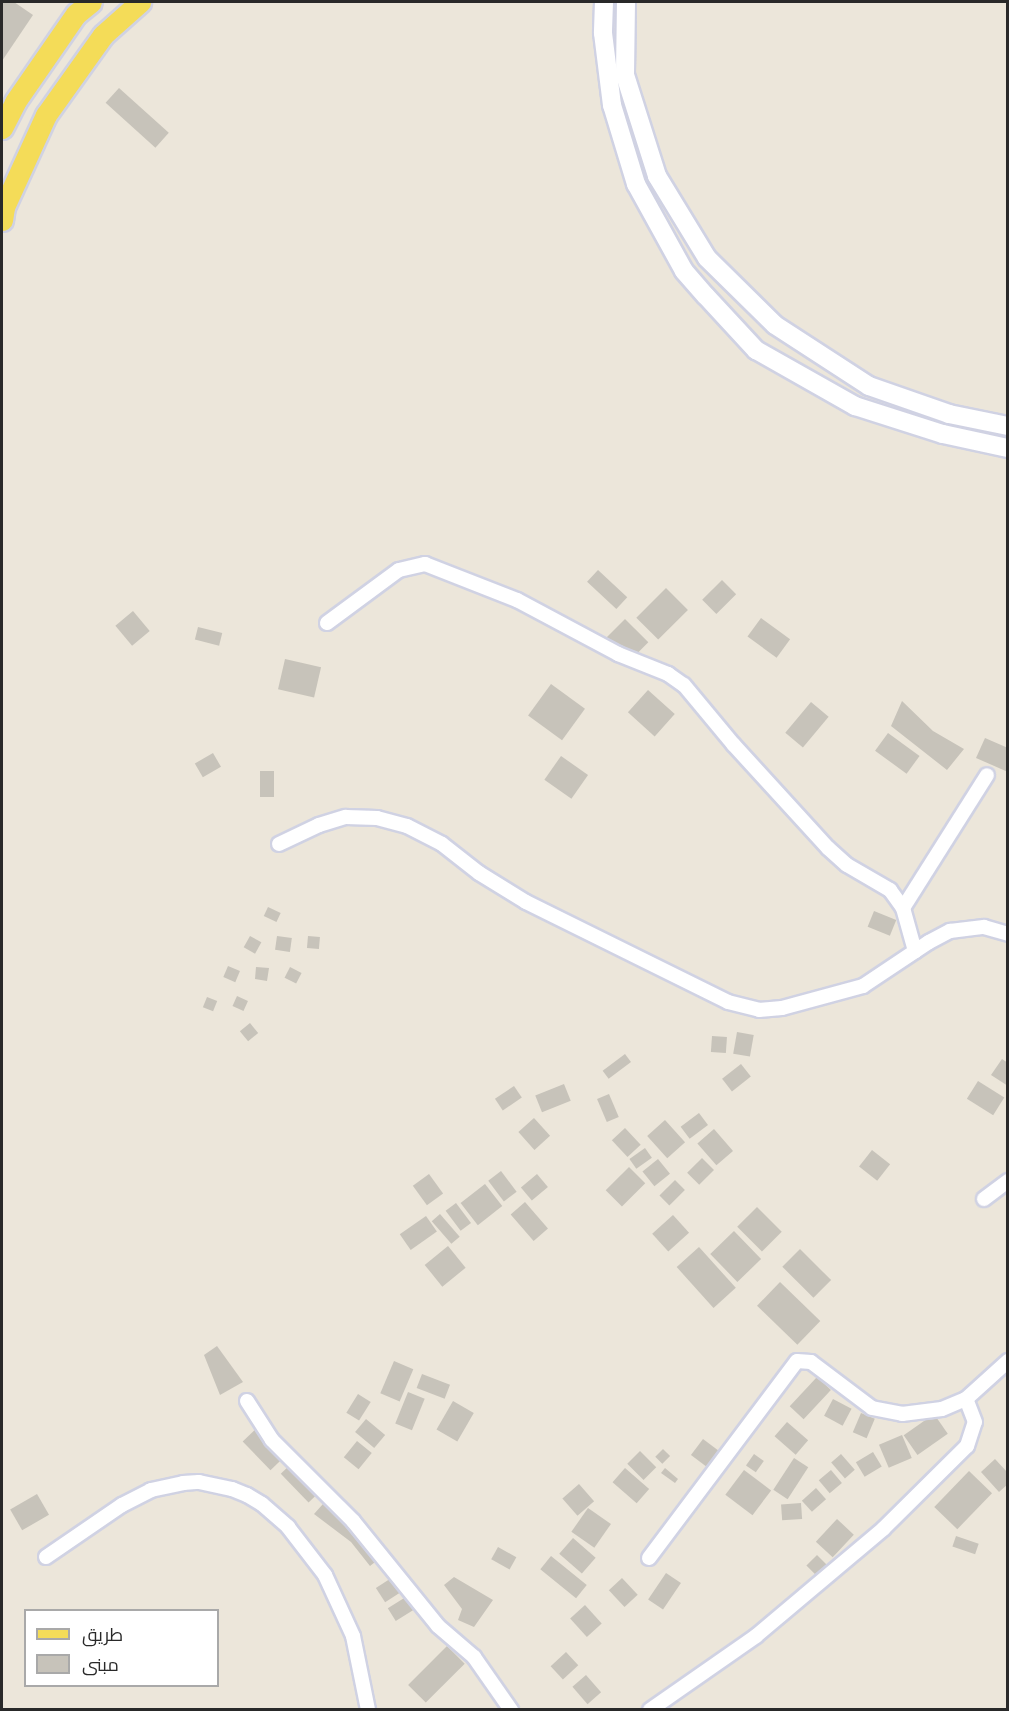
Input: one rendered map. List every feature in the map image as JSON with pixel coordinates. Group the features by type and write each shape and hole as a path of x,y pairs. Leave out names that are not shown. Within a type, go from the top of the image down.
{"main road":[{"path":"2,128 15,102 76,14 91,2"},
{"path":"2,220 4,207 46,115 103,35 140,2"},
{"path":"604,2 603,33 612,105 636,184 684,271 706,297 756,350 855,406 943,434 1008,448"},
{"path":"626,2 625,75 657,176 706,258 775,325 869,386 949,414 1008,426"},
{"path":"706,297 726,277"}],"street":[{"path":"327,623 399,570 426,564 517,600 618,654 668,674 684,685 733,744 828,848 847,865 883,884 903,908 915,951"},
{"path":"903,908 987,775"},
{"path":"279,844 319,825 346,817 377,818 407,826 436,841 479,873 525,902 728,1002 748,1008 782,1008 851,990 874,980 939,936 962,928 984,927 1008,933"},
{"path":"984,1199 1008,1181"},
{"path":"649,1558 797,1361 811,1362 862,1402 883,1412 902,1414 926,1412 966,1399 1008,1361"},
{"path":"650,1710 756,1636 883,1529 972,1438 975,1422 966,1399"},
{"path":"247,1401 279,1448 353,1521 438,1626 474,1657 511,1710"},
{"path":"46,1557 122,1505 151,1490 199,1482 232,1489 247,1495 275,1514 295,1534 313,1556 336,1594 356,1647 368,1710"}],"building":[{"path":"2,2 14,2 33,15 2,61"},
{"path":"119,88 169,133 155,148 106,103"},
{"path":"598,570 627,597 616,609 587,582"},
{"path":"722,580 736,594 716,614 702,600"},
{"path":"666,588 688,610 658,640 636,618"},
{"path":"133,611 150,631 132,646 115,626"},
{"path":"761,618 790,639 777,658 747,637"},
{"path":"625,619 648,642 627,664 604,640"},
{"path":"198,627 222,633 219,646 195,640"},
{"path":"285,659 321,667 314,698 278,689"},
{"path":"551,684 585,709 562,740 528,716"},
{"path":"648,690 675,714 655,736 628,712"},
{"path":"902,701 933,731 964,749 947,770 891,726"},
{"path":"811,702 829,717 803,747 785,733"},
{"path":"888,733 920,756 907,774 875,751"},
{"path":"985,738 1008,748 1008,772 976,758"},
{"path":"213,753 221,767 203,777 195,764"},
{"path":"561,756 588,775 571,799 544,780"},
{"path":"260,771 274,771 274,797 260,797"},
{"path":"268,907 281,913 276,922 264,916"},
{"path":"874,911 896,920 890,936 868,927"},
{"path":"250,936 261,942 255,954 244,947"},
{"path":"277,936 292,938 290,952 275,950"},
{"path":"308,936 320,937 319,949 307,948"},
{"path":"228,966 240,971 235,982 223,977"},
{"path":"256,967 269,968 267,981 255,979"},
{"path":"290,967 302,973 296,984 285,978"},
{"path":"237,996 248,1001 243,1011 233,1006"},
{"path":"207,997 217,1001 213,1011 203,1007"},
{"path":"250,1023 258,1033 248,1041 240,1031"},
{"path":"737,1032 754,1035 750,1057 733,1054"},
{"path":"712,1036 727,1037 726,1053 711,1052"},
{"path":"625,1054 631,1062 609,1079 603,1071"},
{"path":"1002,1059 1008,1063 1008,1086 991,1075"},
{"path":"741,1064 751,1077 732,1091 722,1079"},
{"path":"978,1081 1004,1097 993,1115 967,1099"},
{"path":"564,1084 571,1101 542,1112 535,1096"},
{"path":"514,1086 522,1098 503,1110 495,1099"},
{"path":"609,1094 619,1117 607,1122 597,1099"},
{"path":"699,1113 708,1125 690,1139 681,1127"},
{"path":"534,1118 550,1136 534,1150 518,1132"},
{"path":"665,1120 685,1142 667,1158 647,1136"},
{"path":"625,1128 641,1145 628,1157 612,1140"},
{"path":"714,1129 733,1151 716,1165 697,1143"},
{"path":"645,1148 652,1158 636,1169 629,1159"},
{"path":"872,1150 890,1164 877,1181 859,1167"},
{"path":"702,1158 714,1170 699,1185 687,1173"},
{"path":"658,1159 670,1174 654,1186 642,1172"},
{"path":"629,1167 645,1183 622,1207 606,1190"},
{"path":"501,1171 517,1192 504,1201 488,1181"},
{"path":"429,1174 443,1193 427,1205 413,1186"},
{"path":"537,1174 548,1187 532,1201 521,1187"},
{"path":"675,1180 685,1190 669,1205 659,1196"},
{"path":"485,1184 502,1206 478,1225 461,1203"},
{"path":"525,1202 548,1228 534,1241 511,1214"},
{"path":"456,1203 471,1223 461,1231 446,1211"},
{"path":"757,1207 782,1232 762,1252 737,1227"},
{"path":"440,1214 460,1237 451,1244 432,1221"},
{"path":"673,1215 689,1233 668,1252 652,1234"},
{"path":"426,1216 437,1232 411,1250 400,1234"},
{"path":"734,1231 761,1259 737,1282 710,1254"},
{"path":"448,1246 466,1268 442,1287 425,1265"},
{"path":"699,1247 736,1288 714,1308 677,1267"},
{"path":"800,1249 831,1280 813,1298 782,1267"},
{"path":"780,1282 820,1321 797,1345 757,1306"},
{"path":"217,1346 243,1382 220,1395 204,1355"},
{"path":"394,1361 413,1369 400,1401 380,1393"},
{"path":"422,1374 450,1385 445,1399 417,1388"},
{"path":"817,1377 831,1390 804,1419 790,1406"},
{"path":"408,1392 425,1399 412,1430 395,1424"},
{"path":"358,1394 371,1402 359,1421 346,1413"},
{"path":"833,1399 852,1409 843,1426 824,1416"},
{"path":"453,1401 474,1413 457,1442 436,1430"},
{"path":"861,1413 875,1419 867,1438 853,1432"},
{"path":"934,1414 948,1434 917,1455 904,1435"},
{"path":"366,1419 385,1435 374,1448 355,1432"},
{"path":"265,1420 293,1449 270,1470 243,1442"},
{"path":"787,1422 808,1440 796,1455 775,1436"},
{"path":"902,1435 912,1458 889,1468 879,1445"},
{"path":"703,1439 719,1451 707,1467 691,1455"},
{"path":"357,1441 372,1453 359,1469 344,1457"},
{"path":"663,1449 670,1456 662,1464 655,1457"},
{"path":"640,1451 656,1467 644,1480 627,1464"},
{"path":"873,1452 882,1467 865,1477 856,1462"},
{"path":"754,1454 764,1461 756,1472 746,1465"},
{"path":"841,1454 855,1470 845,1478 831,1463"},
{"path":"794,1458 808,1467 788,1499 773,1490"},
{"path":"995,1459 1008,1473 1008,1484 999,1492 981,1472"},
{"path":"293,1462 321,1491 309,1503 281,1474"},
{"path":"625,1468 649,1489 637,1503 613,1482"},
{"path":"665,1468 678,1479 675,1483 661,1473"},
{"path":"744,1470 771,1490 752,1515 725,1495"},
{"path":"831,1470 842,1483 830,1493 819,1480"},
{"path":"969,1471 992,1493 957,1529 934,1507"},
{"path":"579,1484 594,1501 577,1516 562,1498"},
{"path":"816,1488 826,1499 812,1512 802,1501"},
{"path":"37,1494 49,1515 22,1530 10,1510"},
{"path":"331,1495 384,1555 370,1566 351,1542 314,1514"},
{"path":"801,1503 802,1519 782,1520 781,1504"},
{"path":"588,1508 611,1524 594,1548 571,1532"},
{"path":"837,1519 854,1535 833,1557 816,1542"},
{"path":"956,1536 979,1544 975,1554 952,1546"},
{"path":"573,1538 596,1558 582,1574 559,1554"},
{"path":"498,1547 516,1557 510,1569 491,1559"},
{"path":"817,1555 830,1568 819,1578 806,1566"},
{"path":"551,1556 587,1585 576,1598 540,1569"},
{"path":"666,1573 681,1583 663,1610 648,1600"},
{"path":"396,1575 405,1589 385,1602 376,1588"},
{"path":"454,1577 493,1600 474,1627 458,1620 462,1609 444,1585"},
{"path":"622,1578 638,1595 625,1607 609,1590"},
{"path":"409,1595 417,1608 396,1621 388,1608"},
{"path":"585,1605 602,1624 587,1637 570,1618"},
{"path":"447,1646 465,1664 426,1703 408,1685"},
{"path":"566,1652 578,1665 563,1679 551,1666"},
{"path":"586,1675 601,1692 588,1704 572,1687"}]}
